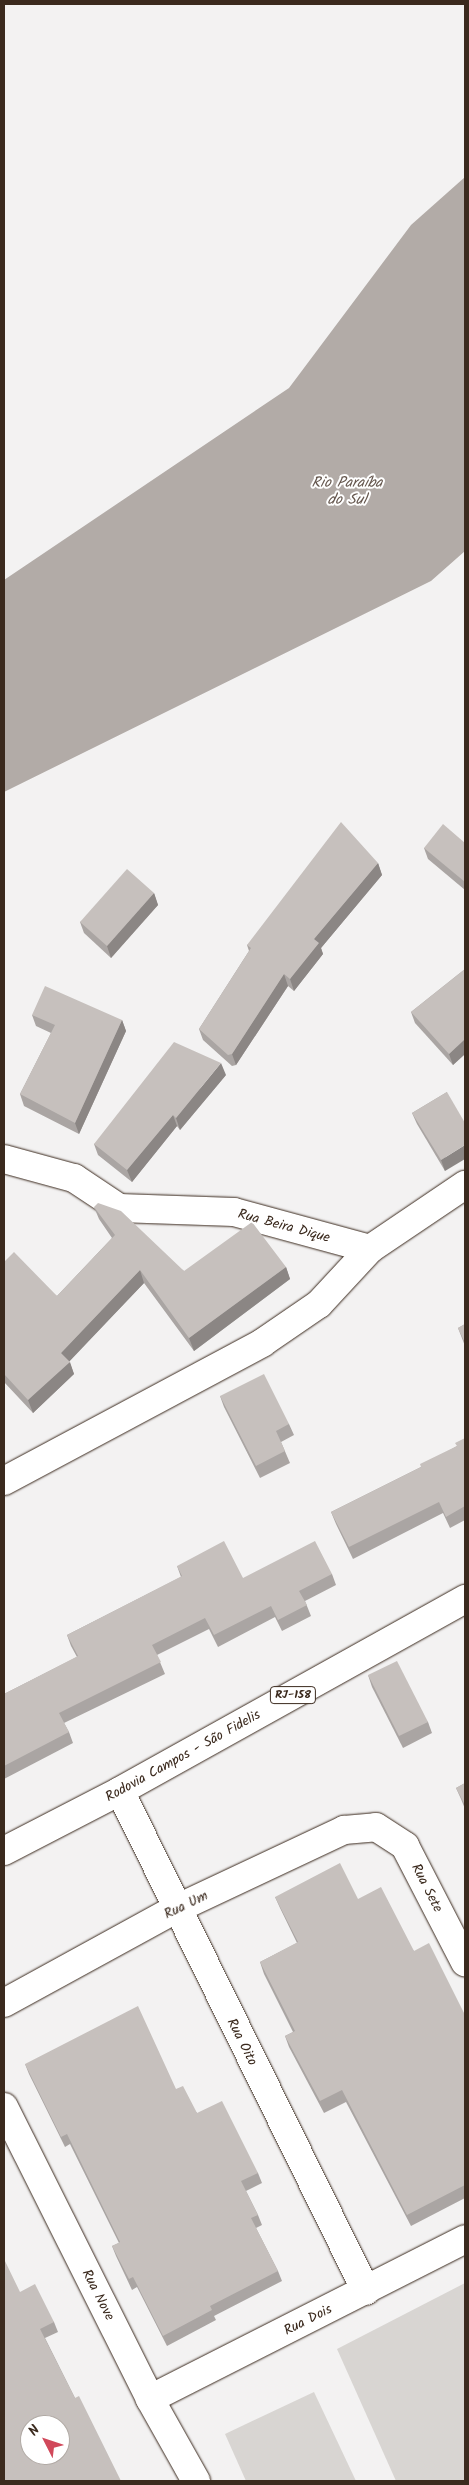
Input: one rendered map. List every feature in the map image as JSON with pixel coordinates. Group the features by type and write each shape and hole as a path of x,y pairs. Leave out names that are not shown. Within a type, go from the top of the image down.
{"street":[{"name":"Rua Beira Dique","path":"4,1159 74,1178 119,1208 234,1212 370,1249"},
{"path":"4,1480 262,1343 319,1304 370,1249 465,1185"},
{"name":"Rodovia Campos - São Fidelis","path":"4,1851 120,1791 465,1599"},
{"name":"Rua Oito","path":"120,1791 176,1909 366,2291"},
{"name":"Rua Um","path":"4,2003 176,1909 344,1830 376,1827"},
{"name":"Rua Sete","path":"376,1827 405,1846 465,1962"},
{"name":"Rua Nove","path":"4,2107 150,2400 196,2481"},
{"name":"Rua Dois","path":"150,2400 465,2239"}],"shaded area":[{"path":"465,2283 465,2481 396,2481 337,2349"},
{"path":"314,2392 356,2481 246,2481 225,2434"}],"water":[{"name":"Rio Paraíba do Sul","path":"465,177 465,551 431,581 4,792 4,580 289,388 411,225"}],"building":[{"path":"341,822 378,863 314,939 319,943 290,979 284,974 232,1054 228,1055 199,1029 251,948 247,945"},
{"path":"443,824 465,843 465,882 424,848"},
{"path":"127,869 154,893 107,946 80,922"},
{"path":"465,969 465,1039 449,1054 411,1012"},
{"path":"45,986 122,1020 75,1123 20,1094 55,1025 32,1015"},
{"path":"174,1042 221,1063 176,1118 173,1115 127,1170 94,1144"},
{"path":"447,1092 465,1123 465,1145 441,1160 412,1113"},
{"path":"98,1203 121,1211 184,1271 252,1222 286,1267 189,1338 140,1270 61,1353 70,1362 28,1400 4,1374 4,1262 14,1252 57,1296 115,1235 94,1207"},
{"path":"465,1324 465,1343 458,1328"},
{"path":"264,1374 289,1424 276,1431 285,1451 256,1466 220,1396"},
{"path":"465,1438 465,1506 446,1517 439,1502 349,1547 331,1512 421,1467 420,1464 457,1446 455,1443"},
{"path":"224,1541 243,1578 315,1541 332,1574 299,1591 307,1605 278,1620 271,1606 214,1635 205,1618 152,1645 161,1662 59,1713 69,1732 4,1766 4,1694 78,1656 67,1635 182,1576 177,1566"},
{"path":"397,1661 428,1722 399,1736 368,1675"},
{"path":"465,1783 465,1805 456,1788"},
{"path":"340,1863 358,1899 381,1887 414,1951 429,1943 465,2015 465,2185 407,2215 342,2090 320,2101 285,2036 295,2031 260,1962 298,1942 275,1897"},
{"path":"138,2006 176,2089 183,2086 197,2113 222,2101 258,2173 241,2181 258,2215 251,2218 278,2271 210,2306 212,2310 163,2336 133,2277 129,2279 112,2246 120,2242 67,2134 61,2137 25,2064"},
{"path":"4,2259 20,2292 35,2284 54,2322 40,2329 75,2398 79,2396 121,2481 4,2481"}]}
